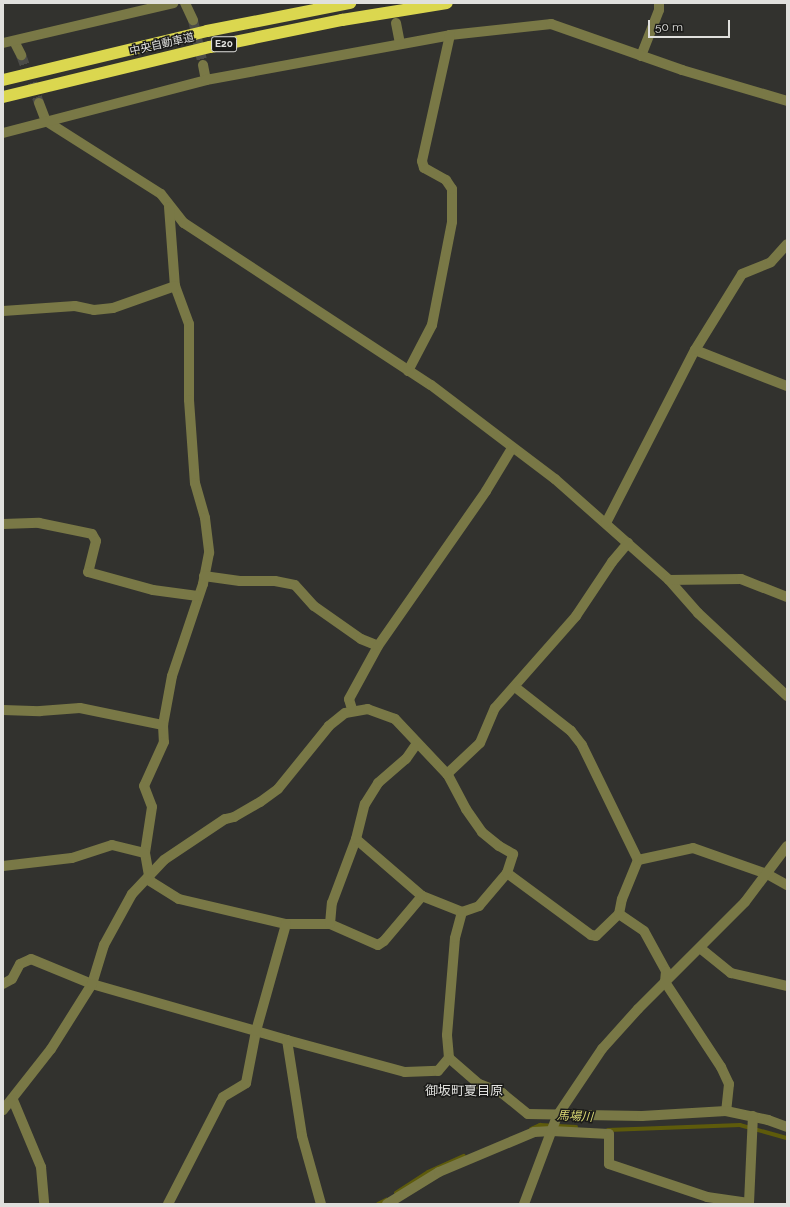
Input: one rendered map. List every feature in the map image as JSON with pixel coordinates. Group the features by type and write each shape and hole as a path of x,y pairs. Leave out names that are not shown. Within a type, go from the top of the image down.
{"highway":[{"name":"中央自動車道","path":"3,80 207,31 350,3"},
{"name":"中央自動車道","path":"3,97 210,47 342,20 447,3"}],"street":[{"path":"3,43 173,3"},
{"path":"185,3 193,20"},
{"path":"641,56 659,10 659,3"},
{"path":"396,23 400,44"},
{"path":"3,133 206,80 450,35 551,24 641,56 787,101"},
{"path":"408,371 432,325 452,222 452,189 446,180 424,168 422,162 450,35"},
{"path":"14,41 21,55"},
{"path":"203,65 206,80"},
{"path":"39,103 46,121 161,194 169,207 184,223 431,385 512,448 555,479 669,580 698,613 787,696"},
{"path":"169,207 175,286 189,324 189,400 195,483 205,518 209,553 198,596 172,676 163,725 164,742 144,786 152,808 145,853 150,881 179,899 286,924 330,924 378,945 384,941 422,896"},
{"path":"606,523 695,350 742,274 771,262 787,244"},
{"path":"3,311 75,306 94,310 113,308 175,286"},
{"path":"695,350 787,386"},
{"path":"352,709 349,699 378,646 486,492 512,448"},
{"path":"3,524 39,523 92,534 96,541 88,572 153,590 198,596"},
{"path":"447,774 480,743 495,708 576,616 612,562 628,543"},
{"path":"204,576 240,581 275,581 295,585 314,606 361,639 378,646"},
{"path":"669,580 741,579 787,597"},
{"path":"507,873 530,887 591,935 600,934 619,914 622,899 638,860 582,745 571,731 515,687"},
{"path":"3,710 40,711 80,708 163,725"},
{"path":"3,1110 13,1100 51,1049 92,984 104,945 132,894 164,860 225,819 241,813 278,789 333,722 352,709 375,710 388,715 447,774 466,809 482,832 499,846 513,854 507,873 479,906 462,912 422,896 356,839"},
{"path":"330,924 332,903 356,839 361,815 371,793 406,759 417,743"},
{"path":"3,866 72,858 112,845 145,853"},
{"path":"524,1204 556,1117 602,1049 665,982 746,902 787,846"},
{"path":"638,860 693,848 767,874 787,885"},
{"path":"3,984 12,979 20,964 31,959 92,984 287,1040 405,1072 438,1072 449,1058 447,1035 455,938 462,912"},
{"path":"619,914 644,931 666,971 665,982 721,1067 729,1084 726,1111"},
{"path":"168,1204 223,1097 246,1083 256,1031 286,924"},
{"path":"700,948 731,973 747,978 771,980 787,986"},
{"path":"287,1040 302,1136 321,1204"},
{"path":"449,1058 479,1084 502,1093 528,1114 556,1117 642,1116 726,1111 787,1127"},
{"path":"13,1100 41,1167 44,1204"},
{"path":"387,1204 439,1172 534,1132 552,1131 609,1134 608,1164 707,1197 749,1204 754,1132 753,1118"}],"waterway":[{"name":"馬場川","path":"531,1129 540,1125 576,1127"},
{"name":"馬場川","path":"608,1130 740,1125 787,1138"},
{"name":"馬場川","path":"396,1193 428,1172 464,1156"},
{"name":"馬場川","path":"378,1204 386,1200"}],"tunnel":[{"path":"193,20 203,65"},
{"path":"21,55 39,103"}],"district":[{"name":"御坂町夏目原","path":"464,1091"}]}
